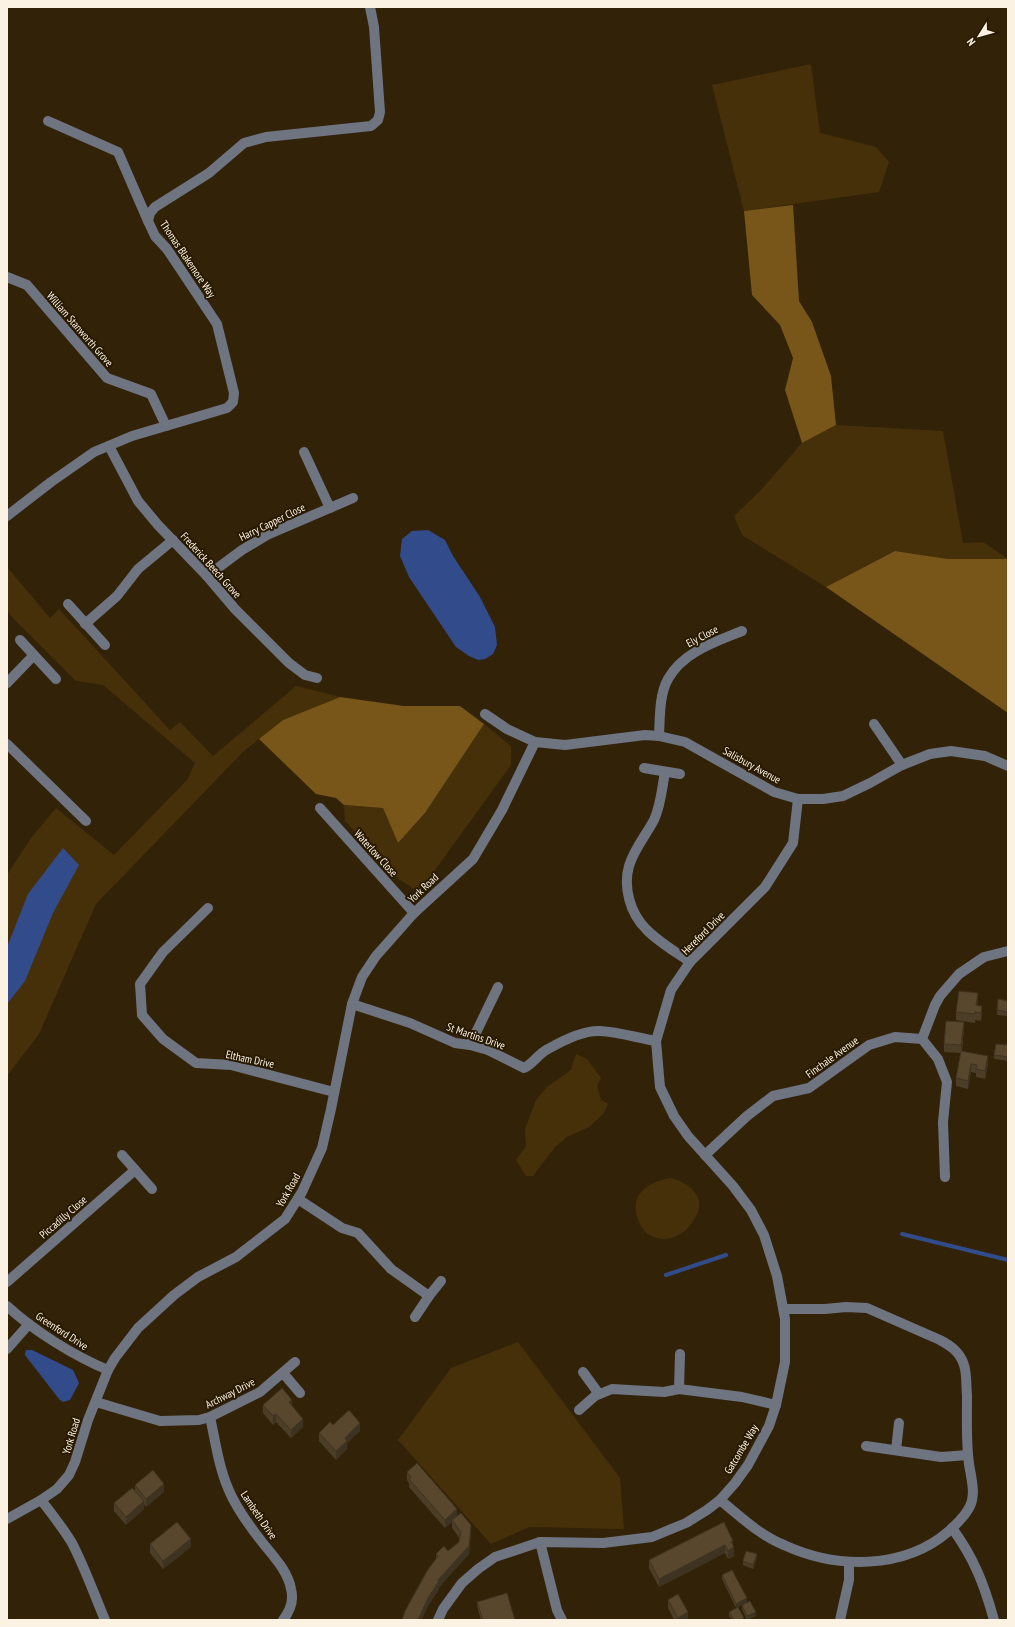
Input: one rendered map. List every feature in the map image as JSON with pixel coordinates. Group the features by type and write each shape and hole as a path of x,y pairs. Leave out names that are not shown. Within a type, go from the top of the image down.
{"street":[{"name":"Thomas Blakemore Way","path":"7,516 88,456 132,436 227,408 233,402 234,393 217,324 171,255 155,236 148,221 150,213 155,207 209,173 244,143 266,136 371,126 378,120 380,112 374,27 370,7"},
{"path":"48,121 118,152 148,221"},
{"name":"William Stanworth Grove","path":"7,277 27,285 107,378 151,394 166,426"},
{"name":"Frederick Beech Grove","path":"109,446 138,501 207,576 235,609 289,663 306,675 317,678"},
{"path":"304,452 330,508"},
{"name":"Harry Capper Close","path":"207,576 242,550 267,535 353,498"},
{"path":"86,624 117,596 138,569 173,540"},
{"path":"68,604 105,645"},
{"name":"Ely Close","path":"659,736 660,712 663,693 668,679 680,663 697,650 742,631"},
{"path":"20,640 56,679"},
{"path":"7,683 34,655"},
{"name":"Salisbury Avenue","path":"485,714 507,729 535,742 565,746 645,735 659,736 685,742 774,792 798,799 823,799 843,796 902,765 930,754 951,751 985,756 1008,766"},
{"path":"874,724 902,765"},
{"name":"York Road","path":"7,1519 41,1500 57,1489 69,1475 75,1462 88,1420 108,1370 115,1358 138,1328 161,1306 198,1277 248,1249 285,1219 298,1199 322,1148 352,1004 362,977 376,956 414,913 473,858 502,810 535,742"},
{"path":"7,744 86,821"},
{"path":"644,768 680,774"},
{"path":"665,772 656,813 629,866 627,880 628,894 632,907 646,929 690,962"},
{"name":"Hereford Drive","path":"705,1155 688,1136 674,1116 660,1087 656,1041 672,990 690,962 765,887 794,843 798,799"},
{"name":"Waterlow Close","path":"320,808 414,913"},
{"name":"Eltham Drive","path":"208,908 163,952 140,984 142,1015 163,1039 196,1063 232,1065 334,1092"},
{"path":"945,1177 943,1122 947,1082 938,1059 922,1039 940,996 959,974 984,957 1008,951"},
{"path":"470,1045 498,987"},
{"name":"St Martins Drive","path":"352,1004 410,1023 455,1043 488,1050 524,1068 530,1065 544,1051 565,1039 584,1034 599,1031 656,1041"},
{"name":"Finchale Avenue","path":"705,1155 747,1116 773,1096 809,1088 869,1045 895,1037 922,1039"},
{"path":"122,1155 152,1189"},
{"name":"Gatcombe Way","path":"438,1620 443,1609 462,1583 495,1557 540,1542 603,1542 652,1537 686,1523 720,1500 744,1471 759,1446 776,1405 785,1362 786,1340 784,1309 777,1276 764,1235 751,1210 733,1186 705,1155"},
{"name":"Piccadilly Close","path":"7,1282 135,1170"},
{"path":"298,1199 342,1228 358,1233 391,1269 429,1296"},
{"path":"415,1317 441,1281"},
{"name":"Greenford Drive","path":"7,1306 29,1324 85,1360 108,1370"},
{"path":"720,1500 753,1527 782,1545 815,1557 849,1562 882,1560 908,1555 932,1544 964,1518 971,1504 973,1493 968,1456 965,1367 960,1355 951,1346 940,1340 867,1308 846,1306 825,1309 784,1309"},
{"path":"7,1349 29,1324"},
{"path":"678,1389 680,1354"},
{"name":"Archway Drive","path":"96,1402 160,1421 199,1420 210,1417 260,1392 295,1362"},
{"path":"583,1372 599,1394"},
{"path":"283,1373 300,1394"},
{"path":"579,1410 599,1394 612,1389 664,1392 678,1389 742,1397 776,1405"},
{"name":"Lambeth Drive","path":"210,1417 218,1457 232,1496 246,1521 286,1575 291,1588 292,1600 290,1610 284,1620"},
{"path":"896,1450 899,1423"},
{"path":"866,1446 941,1457 968,1456"},
{"path":"41,1500 71,1542 84,1568 105,1620"},
{"path":"952,1528 966,1547 975,1564 986,1592 994,1620"},
{"path":"540,1542 557,1610 562,1620"},
{"path":"840,1620 849,1580 849,1562"}],"shaded area":[{"path":"811,64 820,133 876,147 889,162 879,192 744,211 712,85"},
{"path":"793,205 799,301 812,322 831,376 836,425 802,443 785,390 793,358 780,325 752,295 744,211"},
{"path":"836,425 943,431 963,543 983,542 1008,559 948,559 895,551 826,587 742,535 734,516 761,490 802,443"},
{"path":"895,551 948,559 1008,559 1008,713 826,587"},
{"path":"7,567 50,618 59,609 170,730 180,722 213,756 296,686 340,697 283,720 244,751 96,904 39,1034 7,1076 7,875 31,838 56,808 114,855 187,780 195,763 103,685 76,681 13,618 7,611"},
{"path":"340,697 404,706 460,706 484,724 425,813 398,843 383,808 344,805 336,798 316,794 259,739 283,720"},
{"path":"484,724 511,746 511,765 419,892 397,878 345,821 344,805 383,808 398,843 425,813"},
{"path":"576,1054 587,1059 601,1078 597,1086 601,1100 608,1104 603,1114 589,1127 567,1137 555,1147 533,1176 526,1176 516,1160 526,1146 525,1129 536,1100 547,1087 571,1070"},
{"path":"670,1178 686,1184 695,1192 698,1197 699,1208 692,1223 686,1230 672,1238 656,1238 643,1230 638,1219 636,1203 638,1196 648,1186"},
{"path":"518,1342 620,1478 624,1529 529,1527 491,1544 398,1440 451,1368"}],"water":[{"path":"428,530 445,540 453,556 480,597 495,627 497,645 493,654 485,659 478,660 456,647 409,577 400,556 402,539 412,531"},
{"path":"63,848 79,865 53,913 25,981 7,1004 7,947 28,894"},
{"path":"26,1350 32,1350 73,1370 79,1383 70,1400 63,1402 59,1399 25,1355"}],"building":[{"path":"959,991 978,993 976,1005 982,1006 981,1013 975,1012 975,1014 956,1012"},
{"path":"998,999 1008,1001 1008,1012 997,1010"},
{"path":"946,1021 964,1022 961,1045 944,1044"},
{"path":"996,1044 1008,1045 1008,1057 994,1055"},
{"path":"961,1051 988,1056 985,1071 976,1069 977,1065 971,1064 968,1081 956,1078"},
{"path":"282,1388 292,1400 289,1402 303,1419 291,1430 276,1414 273,1416 263,1405"},
{"path":"349,1410 360,1423 345,1438 347,1441 336,1451 319,1433 330,1422 333,1425"},
{"path":"417,1463 457,1509 445,1520 409,1479 411,1477 407,1472"},
{"path":"153,1470 164,1484 146,1499 135,1485"},
{"path":"132,1488 144,1501 126,1517 114,1503"},
{"path":"461,1513 471,1525 469,1546 438,1580 439,1581 428,1598 418,1620 402,1620 405,1611 427,1571 438,1556 436,1554 444,1546 448,1551 459,1542 461,1532 452,1520"},
{"path":"177,1522 191,1539 163,1561 150,1544"},
{"path":"724,1522 733,1541 731,1542 734,1547 728,1551 725,1545 659,1579 649,1560"},
{"path":"746,1551 757,1554 753,1565 743,1561"},
{"path":"732,1570 747,1598 736,1604 722,1575"},
{"path":"507,1593 515,1620 483,1620 477,1602"},
{"path":"678,1594 688,1612 678,1618 668,1600"},
{"path":"750,1601 756,1612 747,1616 742,1605"},
{"path":"738,1607 744,1618 734,1620 729,1612"}],"waterway":[{"path":"902,1234 1008,1260"},
{"path":"666,1275 726,1255"}]}
